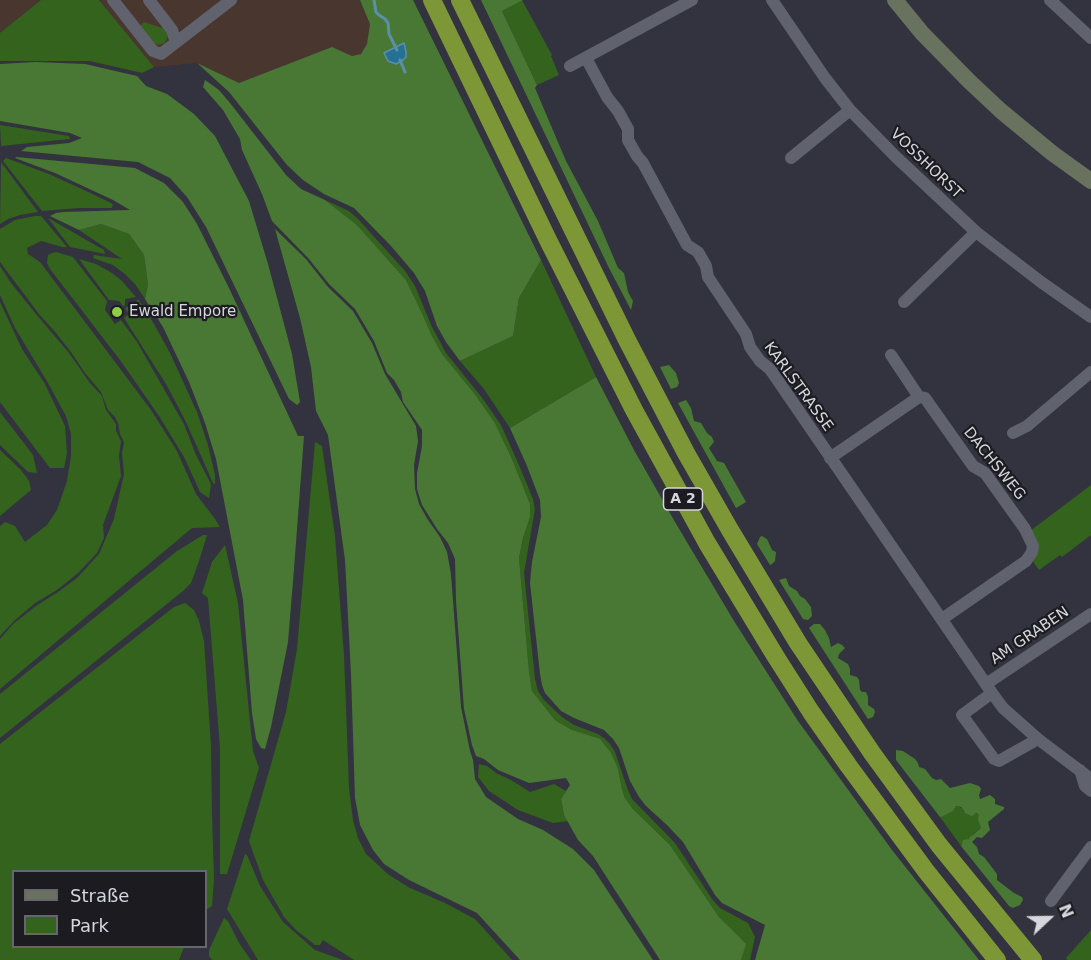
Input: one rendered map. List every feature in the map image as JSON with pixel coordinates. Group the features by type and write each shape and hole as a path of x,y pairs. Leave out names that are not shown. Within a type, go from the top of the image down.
{"highway":[{"name":"A 2","path":"432,0 549,242 634,410 707,543 848,765 926,871 997,960"},
{"name":"A 2","path":"460,0 633,350 686,453 736,540 798,643 872,753 939,845 1033,960"}],"main road":[{"path":"895,0 922,33 1001,111 1052,153 1091,181"}],"street":[{"path":"113,0 153,51 161,54 231,0"},
{"path":"149,0 172,30 176,42"},
{"path":"570,66 692,0"},
{"name":"VOSSHORST","path":"772,0 825,78 850,110 922,183 976,232 1091,317"},
{"path":"1050,0 1091,38"},
{"name":"KARLSTRASSE","path":"586,58 628,129 628,140 644,163 687,245 698,252 706,266 708,277 746,334 750,347 760,361 770,369 1003,708 1038,739 1091,779"},
{"path":"791,158 850,110"},
{"path":"904,302 976,232"},
{"name":"DACHSWEG","path":"891,355 919,397 925,398 973,466 985,473 1025,529 1033,546 1030,556 1021,565 942,620"},
{"path":"1013,433 1027,426 1091,372"},
{"path":"830,458 919,397"},
{"name":"AM GRABEN","path":"989,688 1091,614"},
{"path":"989,688 962,714 962,717 994,759 999,761 1038,739"},
{"path":"1080,770 1085,786 1091,791"},
{"path":"1051,901 1091,847"}],"shaded area":[{"path":"0,0 41,0 0,33"},
{"path":"99,0 360,0 370,24 367,44 361,54 352,56 332,47 239,83 197,63 154,67"}],"green space":[{"path":"41,0 99,0 154,67 142,73 90,61 0,61 0,33"},
{"path":"360,0 413,0 541,260 519,298 513,336 460,361 437,326 425,291 414,273 391,246 354,208 324,194 303,180 287,165 229,92 197,63 239,83 332,47 352,56 361,54 367,44 370,24"},
{"path":"481,0 523,0 502,11 537,85 535,88 566,161 598,221 618,268 624,273 628,292 633,301 631,310 609,268"},
{"path":"522,0 552,55 559,75 537,85 502,11"},
{"path":"144,22 165,29 168,36 165,43 155,44 141,27"},
{"path":"36,62 85,64 137,76 146,86 167,94 194,114 215,136 249,201 292,354 300,402 297,405 289,399 206,227 187,197 170,178 138,162 21,151 27,147 69,143 82,138 70,133 0,121 0,64"},
{"path":"205,80 219,90 286,175 301,189 325,200 357,225 406,280 442,354 495,423 530,504 530,517 519,558 532,691 555,720 572,730 600,739 611,753 618,769 625,798 633,809 670,845 719,917 746,944 741,960 660,960 593,856 578,840 564,815 561,799 570,785 566,778 529,783 498,770 476,756 464,709 455,559 448,543 422,505 417,489 422,430 403,402 401,392 387,373 374,341 355,309 272,221 242,150 240,139 223,110 203,87"},
{"path":"0,125 69,136 70,139 1,146"},
{"path":"16,157 135,168 164,183 183,202 197,224 298,436 304,436 288,642 265,749 261,748 256,739 243,600 216,459 189,382 163,327 145,299 148,285 144,255 129,234 101,224 79,230 50,216 63,212 130,210 55,173"},
{"path":"6,158 84,190 111,203 112,208 42,211 3,161"},
{"path":"1,162 38,212 20,215 0,224"},
{"path":"325,200 349,211 405,271 415,286 446,353 501,425 519,465 535,509 524,573 538,691 562,717 574,725 598,734 610,744 632,799 675,843 720,908 748,923 755,937 750,960 741,960 745,944 719,917 670,845 633,809 625,798 618,769 572,730 555,720 532,691 519,558 530,517 530,504 512,459 495,423 442,354 406,280 357,225"},
{"path":"41,216 67,247 41,241 27,248 28,254 40,262 151,410 177,451 196,494 220,527 192,528 0,689 0,639 13,624 77,578 99,554 114,519 124,474 122,453 124,442 118,423 108,410 101,392 0,262 0,229 15,220"},
{"path":"48,218 104,250 105,254 70,247"},
{"path":"101,224 129,234 144,255 148,285 145,299 125,274 113,265 93,258 94,255 122,259 79,230"},
{"path":"275,229 353,311 372,343 385,374 416,426 418,441 414,465 415,489 419,504 447,552 451,574 461,707 475,779 486,797 518,819 543,830 573,849 594,870 653,960 520,960 477,913 409,880 384,864 373,850 360,825 355,798 345,560 328,435 316,411 311,367 300,318"},
{"path":"56,252 73,257 107,301 105,310 115,324 121,320 137,342 184,424 211,484 209,498 200,492 184,457 159,416 120,360 50,269 47,263 48,255"},
{"path":"79,259 96,264 112,273 136,297 125,299 123,306 119,301 109,300"},
{"path":"541,260 596,377 510,428 484,389 460,361 513,336 519,298"},
{"path":"0,266 11,283 102,396 106,410 116,424 116,431 121,441 119,456 121,476 103,525 104,538 97,553 78,573 57,590 35,603 0,636 0,526 5,522 15,526 25,542 47,525 57,510 67,481 71,456 71,434 66,416 15,328 0,295"},
{"path":"138,299 170,353 197,412 208,445 215,484 166,384 124,318 129,314 125,308 132,308"},
{"path":"0,302 22,349 45,384 65,426 67,453 64,468 50,468 0,402"},
{"path":"669,365 676,373 679,383 677,387 671,389 660,367"},
{"path":"596,377 675,522 734,621 798,721 892,850 979,960 755,960 765,925 722,903 715,895 683,842 639,797 613,739 604,730 561,711 545,693 540,674 530,583 541,517 540,500 510,428"},
{"path":"686,400 691,408 694,421 701,423 712,437 714,442 709,448 717,461 724,463 746,502 736,508 678,403"},
{"path":"0,412 33,455 37,473 28,472 0,445"},
{"path":"315,442 322,446 335,536 344,655 349,788 358,838 366,854 389,875 410,888 475,919 512,960 354,960 323,940 320,945 315,945 296,930 284,917 263,880 249,841 286,712 297,649"},
{"path":"0,450 21,470 29,481 31,490 0,516"},
{"path":"1091,485 1091,535 1062,557 1060,555 1039,570 1032,560 1030,531"},
{"path":"203,535 207,535 199,561 191,583 183,591 0,738 0,694 177,551"},
{"path":"762,536 776,552 775,561 770,565 757,544"},
{"path":"225,545 238,603 253,751 259,768 227,874 220,874 220,748 208,598 202,593 212,562"},
{"path":"786,578 789,586 797,591 811,607 812,616 808,620 803,619 779,580"},
{"path":"185,603 194,610 204,641 211,746 214,878 212,906 207,909 207,870 12,870 12,948 184,948 179,960 0,960 0,744 174,607"},
{"path":"814,624 820,624 825,630 831,647 838,643 845,648 838,658 848,664 850,675 859,680 860,690 866,692 868,705 874,709 873,717 868,719 809,628"},
{"path":"896,750 903,751 915,759 919,767 925,769 932,778 941,779 950,788 970,783 979,786 980,799 990,795 995,799 995,804 1004,807 988,822 990,830 982,838 977,837 972,842 979,854 997,874 997,880 1022,897 1020,905 1013,908 1009,906 961,846 963,840 970,839 981,828 979,815 976,813 972,816 965,813 961,807 956,806 953,811 940,817 896,760"},
{"path":"479,764 487,766 530,792 554,784 566,791 561,799 564,815 568,821 553,823 518,810 489,791 478,777"},
{"path":"956,806 980,815 981,828 961,846 940,817 952,811"},
{"path":"245,854 260,886 283,922 315,950 343,960 258,960 227,909"},
{"path":"224,918 251,960 212,960 209,956 209,950"},
{"path":"1091,930 1091,960 1067,960 1066,958"}],"water":[{"path":"404,43 406,57 396,64 388,61 384,53"}],"waterway":[{"path":"374,0 376,12 388,23 389,34 397,50"},
{"path":"400,60 405,72"}],"place":[{"name":"Ewald Empore","path":"117,312"}]}
